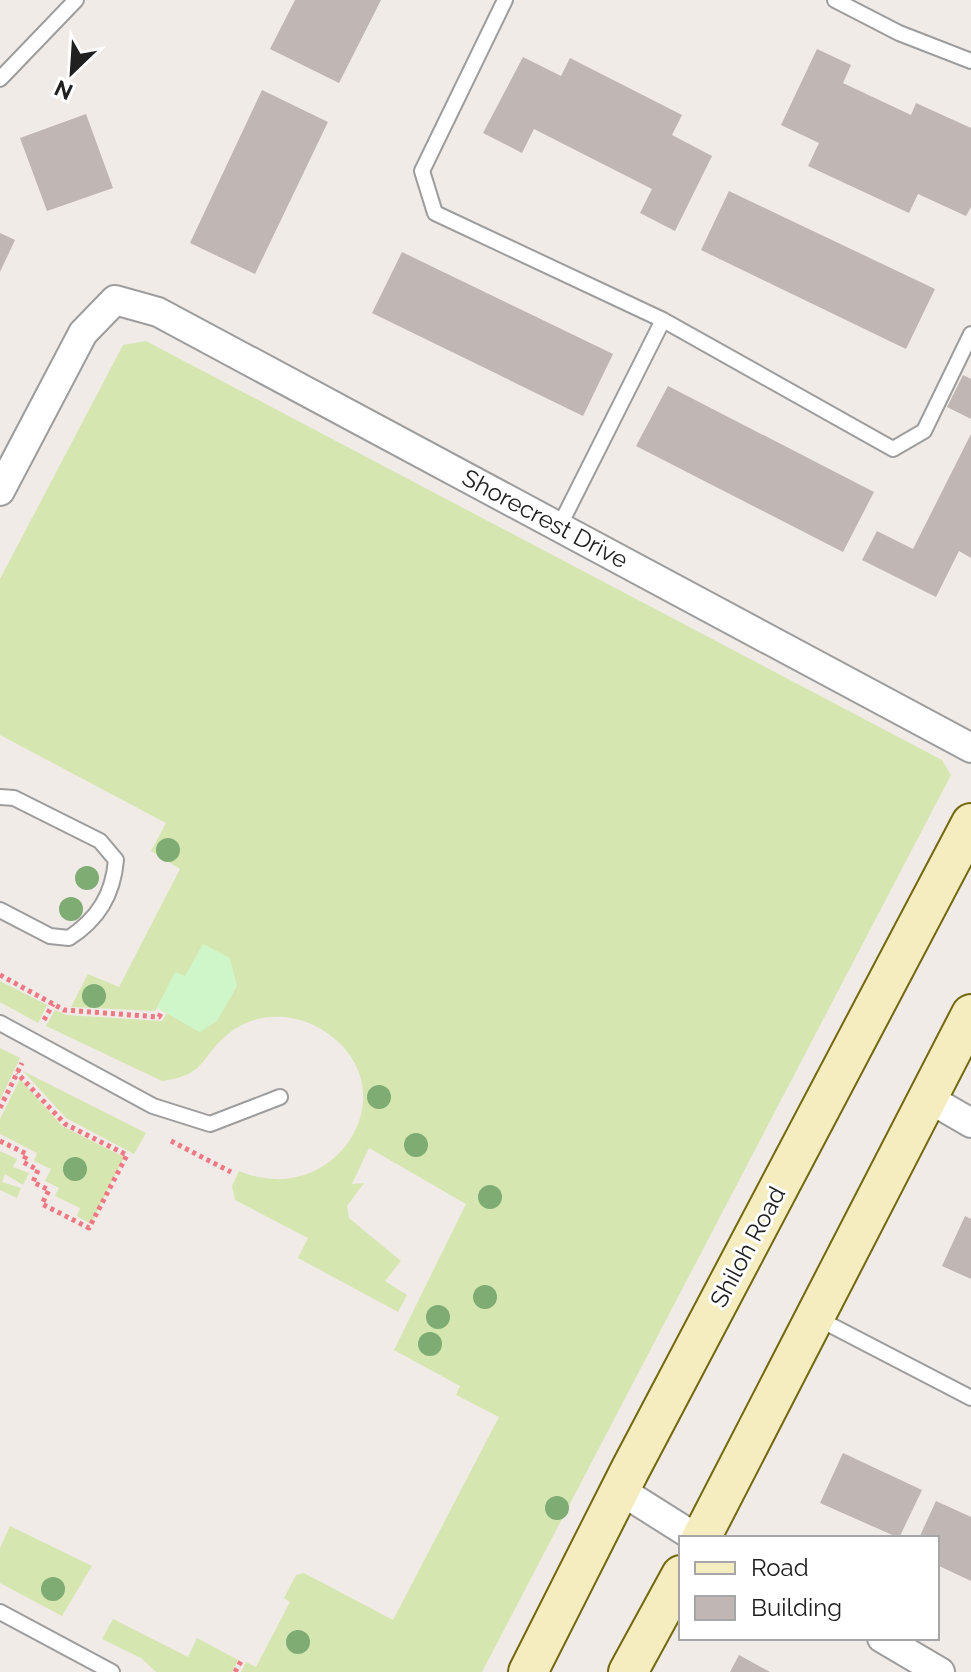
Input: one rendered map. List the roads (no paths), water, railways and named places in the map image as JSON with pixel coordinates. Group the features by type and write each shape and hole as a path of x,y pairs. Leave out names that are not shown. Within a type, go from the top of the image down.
{"main road":[{"name":"Shiloh Road","path":"528,1672 620,1490 971,823"},
{"path":"700,1536 971,1014"},
{"path":"628,1672 679,1579"}],"street":[{"name":"Shorecrest Drive","path":"0,491 83,333 115,300 158,312 971,748"},
{"path":"928,1098 971,1123"},
{"path":"620,1490 696,1536"},
{"path":"885,1640 940,1672"}],"lane":[{"path":"0,79 76,0"},
{"path":"505,0 422,171 435,213 663,320 893,449 924,431 971,334"},
{"path":"835,0 899,33 971,61"},
{"path":"559,527 663,320"},
{"path":"0,797 14,798 100,841 116,860 114,883 92,923 69,938 50,936 0,910"},
{"path":"0,1023 153,1106 210,1124 280,1097"},
{"path":"815,1317 971,1398"},
{"path":"0,1612 112,1672"}]}
